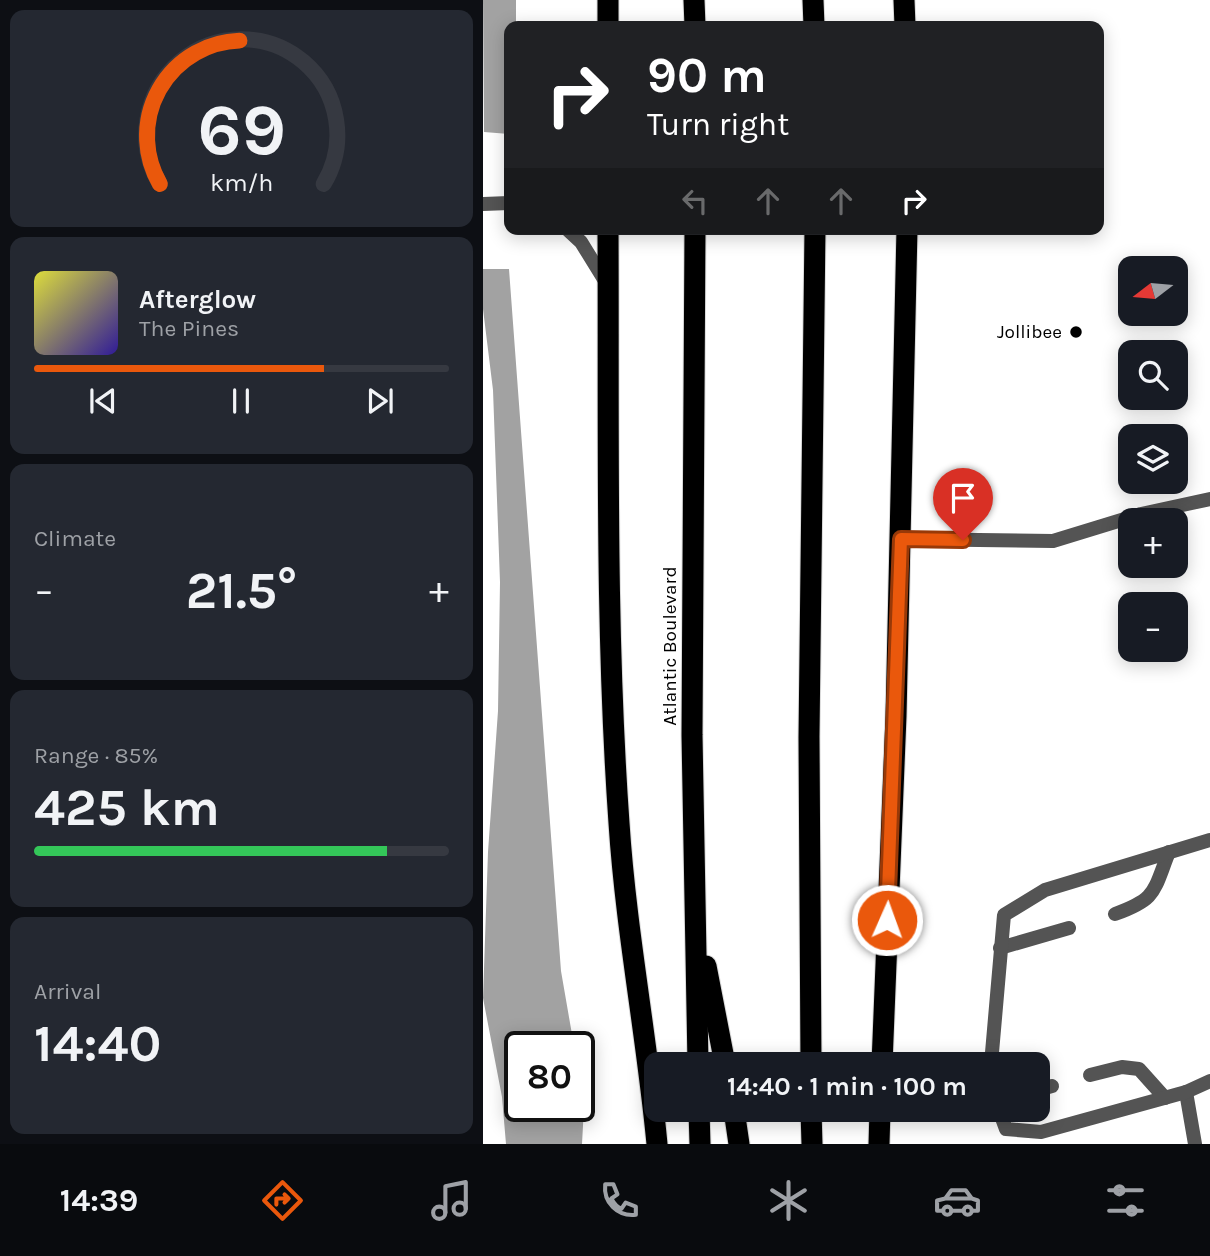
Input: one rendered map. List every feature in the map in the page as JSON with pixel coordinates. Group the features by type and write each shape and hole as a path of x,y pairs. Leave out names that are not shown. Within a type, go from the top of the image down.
{"highway":[{"path":"608,0 608,21"},
{"path":"694,0 695,21"},
{"path":"813,0 814,21"},
{"path":"904,0 905,21"},
{"path":"608,235 613,706 619,824 628,925 649,1057 657,1144"},
{"name":"Atlantic Boulevard","path":"695,235 692,735 698,1052"},
{"path":"811,1052 809,737 815,235"},
{"path":"881,1052 901,539 907,235"},
{"path":"695,909 723,1052"},
{"path":"699,1122 700,1144"},
{"path":"736,1122 739,1144"},
{"path":"811,1122 811,1144"},
{"path":"879,1144 880,1122"}],"street":[{"path":"483,204 504,203"},
{"path":"573,235 581,242 608,286"},
{"path":"901,539 1053,541 1141,514 1210,499"},
{"path":"992,1052 1004,915 1045,890 1210,840"},
{"path":"1115,914 1142,904 1152,894 1169,852"},
{"path":"1000,948 1069,928"},
{"path":"1090,1075 1122,1067 1139,1069 1165,1098"},
{"path":"1003,1122 1006,1129 1041,1132 1185,1092 1210,1081"},
{"path":"1185,1092 1195,1144"}],"shaded area":[{"path":"483,0 516,0 516,21 504,21 504,134 484,132"},
{"path":"483,269 509,269 561,971 571,1031 504,1031 504,1120 483,998 488,852 498,711 500,582 493,390 483,309"},
{"path":"504,1122 583,1122 582,1144 506,1144"}],"place":[{"name":"Jollibee","path":"1076,332"}],"route":[{"path":"887,920 901,539 963,540"}]}
